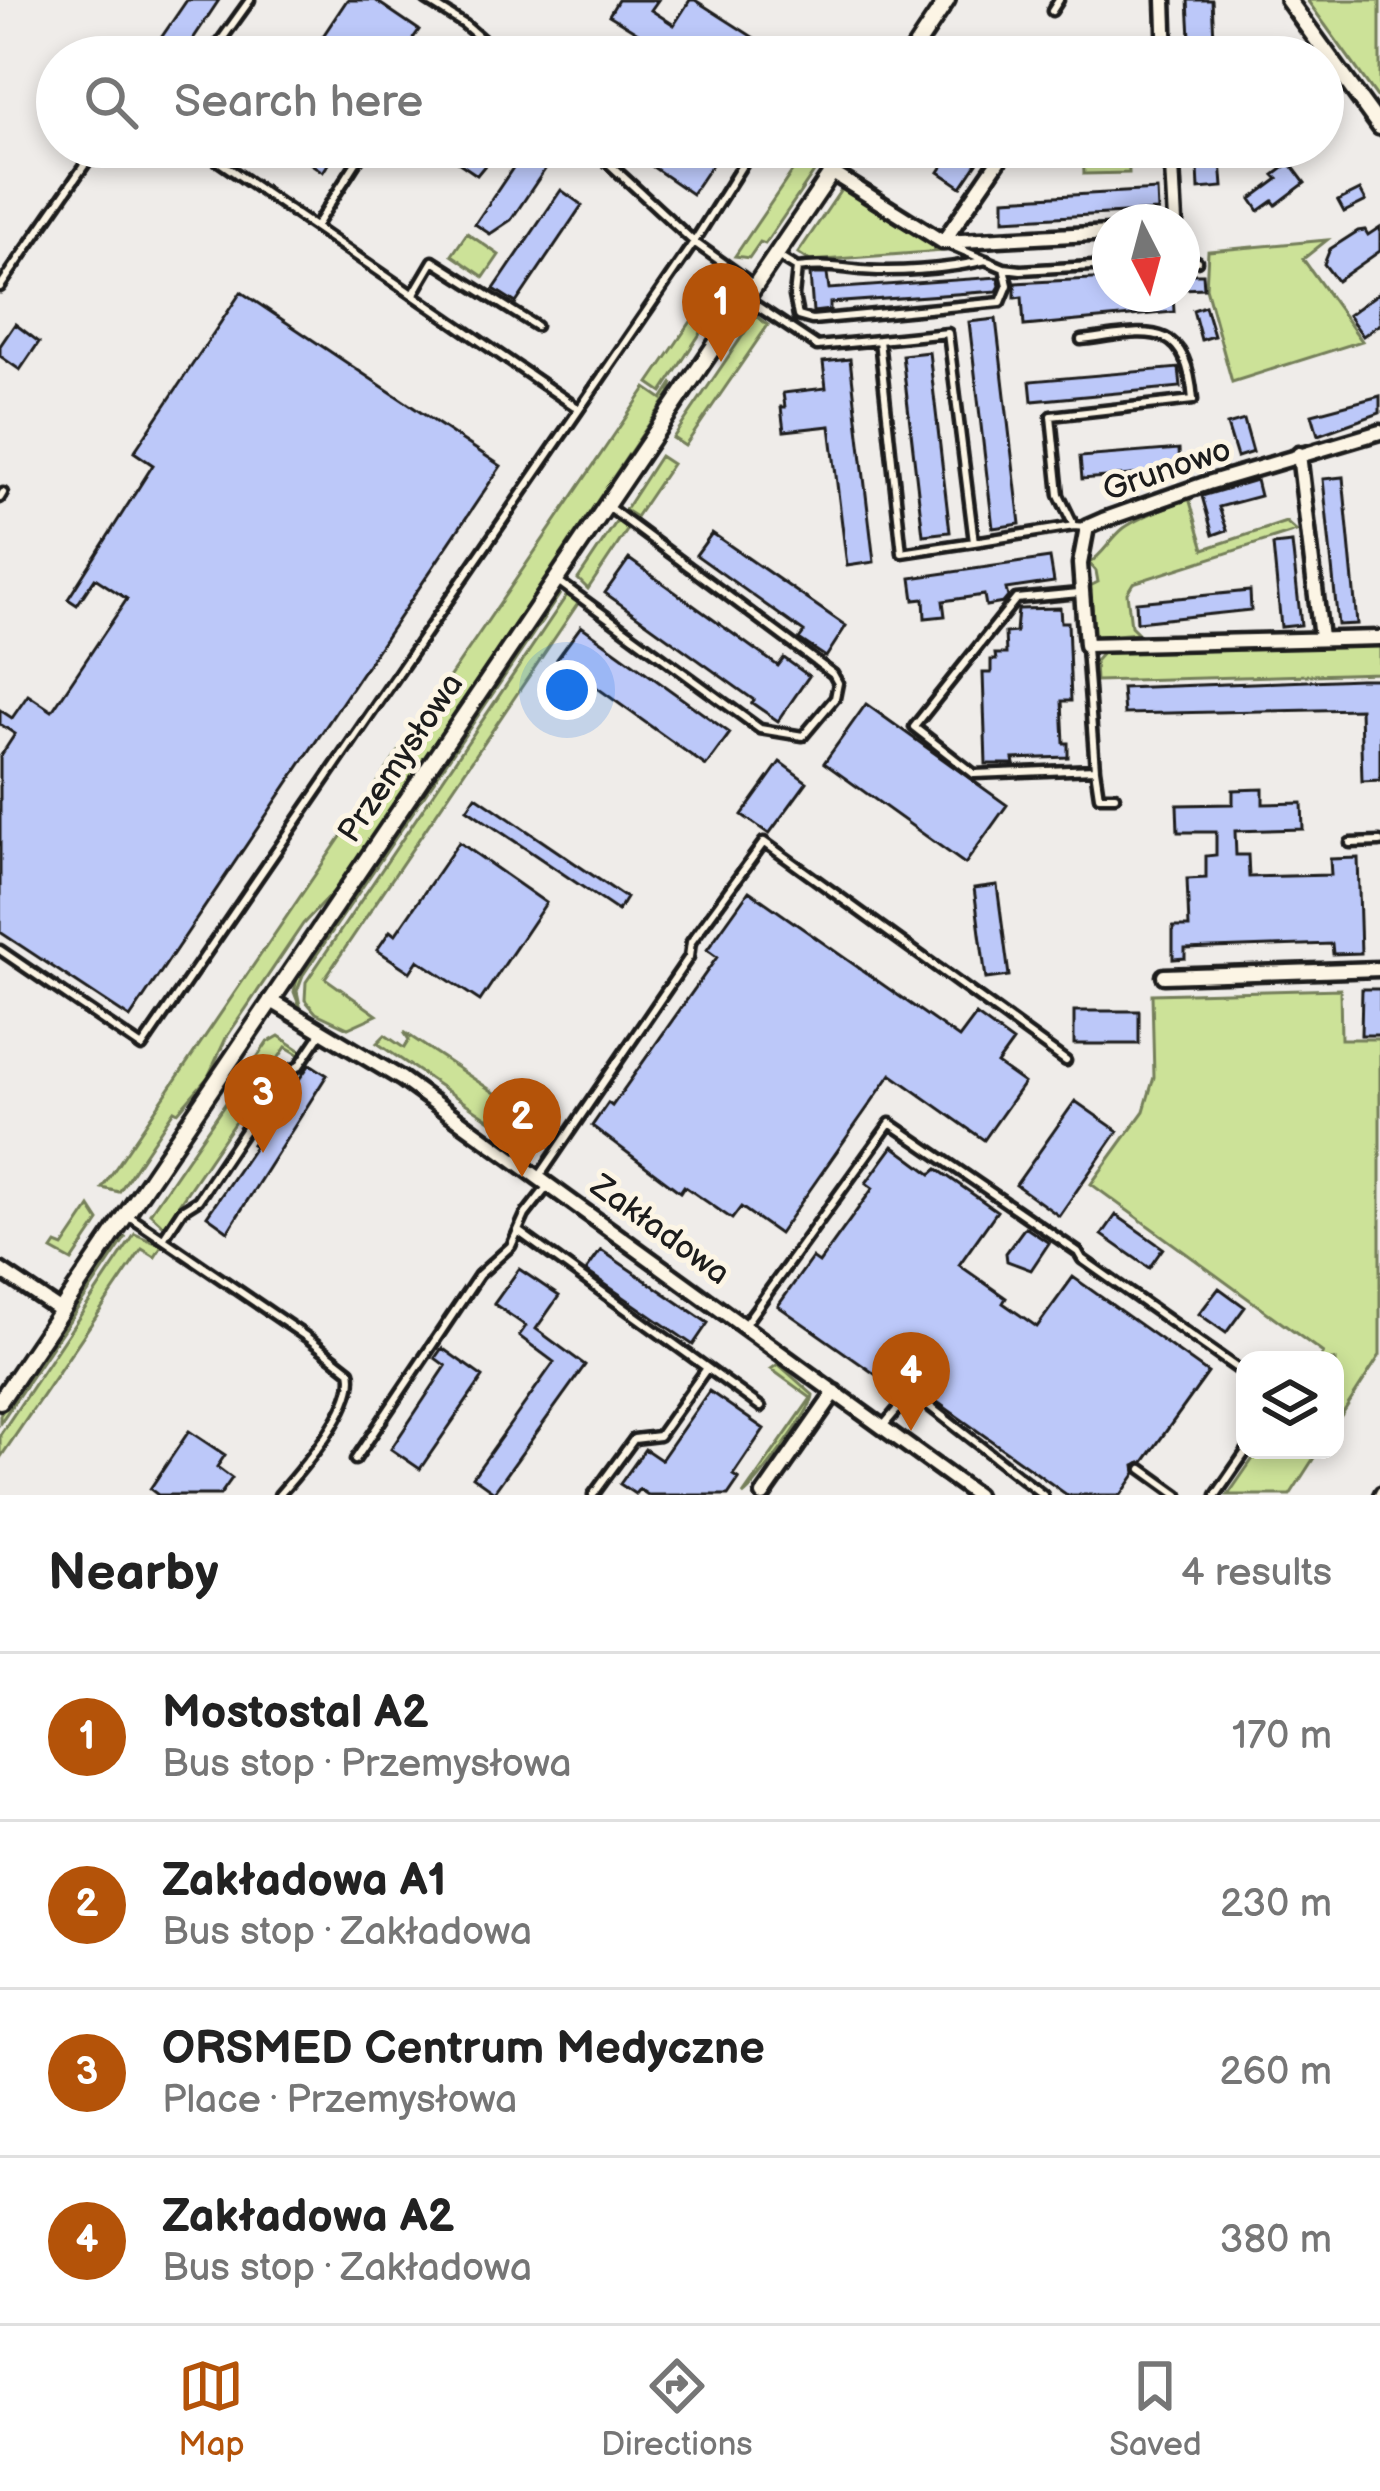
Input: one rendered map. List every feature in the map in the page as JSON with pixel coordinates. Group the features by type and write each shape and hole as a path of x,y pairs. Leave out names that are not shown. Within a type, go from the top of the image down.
{"street":[{"path":"924,36 947,0"},
{"path":"1164,0 1165,36"},
{"path":"1288,0 1314,36"},
{"path":"1344,77 1380,127"},
{"name":"Przemysłowa","path":"0,1401 835,168"},
{"path":"943,242 994,168"},
{"path":"1172,168 1173,204"},
{"path":"832,172 943,242 1092,234"},
{"name":"Grunowo","path":"1086,645 1080,527 1380,432"},
{"path":"1299,454 1321,638"},
{"path":"1086,645 1380,638"},
{"path":"1164,976 1380,969"},
{"name":"Zakładowa","path":"271,1000 401,1079 746,1324 976,1495"},
{"path":"0,1270 61,1311"},
{"path":"763,1495 835,1392"}],"lane":[{"path":"224,36 250,0"},
{"path":"426,0 476,36"},
{"path":"1052,11 1059,0"},
{"path":"0,287 82,168"},
{"path":"231,168 579,409"},
{"path":"315,227 353,168"},
{"path":"614,168 818,346 948,334 974,542"},
{"path":"0,950 142,1048 740,168"},
{"path":"943,242 1004,268 1092,266"},
{"path":"776,254 797,268 830,264 855,270 963,266 986,260"},
{"path":"413,295 433,261 536,326"},
{"path":"797,268 798,316 812,320 1001,302 1008,285 1004,268"},
{"path":"879,340 902,553 1080,527 1060,495 1051,416 1193,400 1183,353 1168,339 1148,332 1081,340"},
{"path":"555,579 760,729 803,736 835,698 838,683 833,674 605,505"},
{"path":"1082,592 1016,599 914,727 974,774 1095,769"},
{"path":"1086,645 1099,796 1115,796"},
{"path":"355,1460 479,1275 511,1246 544,1180 689,957 692,941 764,842 1066,1061"},
{"path":"1350,842 1380,842"},
{"path":"163,1239 182,1210 198,1200 282,1075 299,1066 322,1032"},
{"path":"746,1324 890,1124 1236,1368"},
{"path":"126,1214 350,1371 351,1394 279,1495"},
{"path":"518,1231 761,1407"},
{"path":"593,1495 634,1438 659,1436 707,1369"},
{"path":"883,1427 914,1395 1043,1495"},
{"path":"1216,1495 1241,1459"},
{"path":"1142,1469 1178,1495"}],"green space":[{"path":"1307,0 1380,0 1380,101 1344,51 1344,36 1333,36"},
{"path":"795,168 817,168 765,244 760,242 749,258 735,256"},
{"path":"1084,168 1129,168 1129,173 1084,174"},
{"path":"843,187 942,251 810,261 798,253"},
{"path":"467,233 499,255 484,277 452,255"},
{"path":"1327,240 1303,259 1362,341 1232,382 1206,288 1208,251"},
{"path":"722,276 729,285 726,294 662,392 649,383"},
{"path":"756,316 768,325 685,446 673,438"},
{"path":"673,382 670,393 336,889 303,924 226,1038 208,1077 178,1112 174,1110 119,1192 102,1188 646,388 662,399"},
{"path":"660,456 672,464 636,517 625,510"},
{"path":"1189,498 1204,549 1286,522 1296,531 1133,583 1127,593 1131,626 1138,633 1094,637 1088,587 1098,582 1089,563 1131,523"},
{"path":"617,521 628,529 588,589 578,579"},
{"path":"560,594 303,975 297,991 301,1010 294,992 298,974 551,600"},
{"path":"567,595 579,602 325,978 377,1015 348,1028 316,1013 305,1000 306,982"},
{"path":"1380,645 1380,673 1096,681 1095,661 1105,650"},
{"path":"1340,989 1341,1039 1380,1039 1380,1355 1344,1411 1344,1351 1320,1351 1091,1184 1144,1111 1154,1077 1152,994"},
{"path":"404,1032 510,1103 506,1109 499,1105 490,1117 496,1124 377,1043 385,1035 404,1048 409,1040"},
{"path":"279,1036 303,1052 301,1056 286,1047 164,1226 150,1213 267,1043"},
{"path":"90,1207 99,1221 72,1261 52,1250 56,1244 63,1247"},
{"path":"135,1234 162,1246 155,1257 142,1249 0,1458 0,1435"},
{"path":"126,1237 0,1423 0,1415 115,1244"},
{"path":"778,1364 813,1395 782,1447 743,1495 811,1398 771,1369"},
{"path":"1253,1459 1313,1459 1290,1495 1228,1495"}],"building":[{"path":"187,0 219,0 195,36 162,36"},
{"path":"347,0 375,0 419,30 415,36 323,36"},
{"path":"618,0 658,0 651,10 674,25 690,0 695,0 751,36 643,36 609,15"},
{"path":"1188,0 1212,0 1214,36 1190,36"},
{"path":"513,168 546,168 511,220 490,234 475,224"},
{"path":"654,168 710,168 692,194"},
{"path":"942,168 974,168 961,187 939,172"},
{"path":"1198,168 1222,168 1223,187 1199,189"},
{"path":"1294,168 1305,183 1276,205 1273,201 1259,211 1251,199 1278,179 1274,175"},
{"path":"561,190 582,205 516,303 494,289"},
{"path":"1157,190 1158,204 1092,204 1092,215 1004,220 1004,199"},
{"path":"1360,190 1366,201 1344,212 1338,201"},
{"path":"1380,227 1380,251 1337,281 1324,264 1330,249 1358,231 1368,235"},
{"path":"810,274 827,274 829,289 998,277 1000,286 997,291 830,303 830,310 813,312"},
{"path":"1092,279 1092,312 1174,312 1024,326 1022,297 1015,298 1015,283"},
{"path":"241,292 501,466 130,1018 0,932 0,757 15,734 0,724 0,710 12,718 28,695 52,711 127,599 95,578 77,605 68,599 153,465 134,452"},
{"path":"1380,292 1380,324 1363,336 1348,315"},
{"path":"1205,306 1214,336 1201,340 1194,312"},
{"path":"996,319 1020,524 993,528 969,322"},
{"path":"15,324 39,342 20,370 0,356 0,346"},
{"path":"929,352 950,532 923,535 902,355"},
{"path":"850,359 874,562 847,566 830,426 784,431 781,407 785,407 783,393 826,388 823,362"},
{"path":"1179,368 1181,387 1032,401 1030,381"},
{"path":"1380,396 1380,413 1318,435 1312,414"},
{"path":"1244,420 1253,452 1237,457 1227,425"},
{"path":"1179,449 1180,471 1082,479 1080,457"},
{"path":"1343,477 1357,624 1338,625 1323,479"},
{"path":"1256,480 1260,496 1219,507 1227,530 1213,535 1202,496"},
{"path":"712,533 846,626 826,657 799,639 804,632 696,555"},
{"path":"1292,543 1301,625 1281,627 1273,545"},
{"path":"1050,558 1054,582 1006,589 1008,597 1003,603 986,606 984,595 943,601 945,616 925,618 924,599 914,600 911,578"},
{"path":"629,559 778,666 784,658 809,676 778,721 605,593"},
{"path":"1250,591 1251,610 1137,622 1136,602"},
{"path":"1060,608 1061,622 1068,622 1071,701 1062,701 1068,757 986,764 983,673 991,673 995,654 1006,654 1005,633 1016,632 1018,609"},
{"path":"581,626 730,733 706,766 557,659"},
{"path":"1380,679 1380,780 1362,781 1360,709 1124,714 1122,688"},
{"path":"866,704 1007,805 965,864 824,763"},
{"path":"780,762 807,782 769,834 742,815"},
{"path":"1263,789 1263,804 1302,803 1303,829 1235,831 1236,855 1248,855 1249,877 1331,875 1330,859 1358,858 1361,953 1333,954 1332,944 1185,949 1185,958 1173,959 1173,927 1189,927 1187,879 1206,878 1206,856 1216,855 1216,832 1178,832 1177,805 1233,804 1233,790"},
{"path":"476,796 626,898 618,911 467,809"},
{"path":"459,842 546,903 480,1001 418,960 410,972 377,950 390,931 395,935"},
{"path":"997,885 1009,976 986,979 974,888"},
{"path":"749,891 959,1038 976,1015 1013,1042 997,1064 1024,1083 984,1140 891,1074 779,1234 741,1207 732,1219 684,1186 680,1192 592,1126 608,1103 612,1106 717,957 707,950"},
{"path":"1362,989 1380,989 1380,1035 1361,1035"},
{"path":"1074,1011 1139,1011 1139,1044 1074,1044"},
{"path":"310,1064 327,1075 228,1231 207,1216"},
{"path":"1075,1101 1118,1131 1059,1216 1016,1185"},
{"path":"893,1146 931,1174 937,1169 997,1211 959,1265 1006,1298 1003,1303 1037,1327 1073,1277 1208,1373 1144,1462 1135,1466 1136,1473 1121,1495 1067,1495 926,1394 940,1374 901,1346 879,1377 778,1306 812,1258 819,1263 873,1188 866,1183"},
{"path":"1116,1215 1163,1248 1149,1268 1102,1235"},
{"path":"1025,1227 1049,1243 1031,1270 1007,1261 1006,1253"},
{"path":"601,1250 708,1323 693,1345 586,1271"},
{"path":"519,1269 559,1296 536,1329 585,1365 494,1492 473,1477 554,1362 519,1336 526,1326 494,1304"},
{"path":"1219,1288 1245,1307 1226,1333 1199,1314"},
{"path":"442,1348 483,1377 420,1469 391,1449 446,1366 435,1358"},
{"path":"709,1391 764,1429 733,1475 739,1479 728,1495 648,1495 639,1489 635,1494 620,1484 645,1449 661,1460"},
{"path":"189,1431 225,1455 217,1467 232,1478 220,1495 158,1495 150,1489"}],"place":[{"name":"Mostostal A2","path":"721,362"},
{"name":"ORSMED Centrum Medyczne","path":"263,1153"},
{"name":"Zakładowa A1","path":"522,1177"},
{"name":"Zakładowa A2","path":"911,1431"}]}
